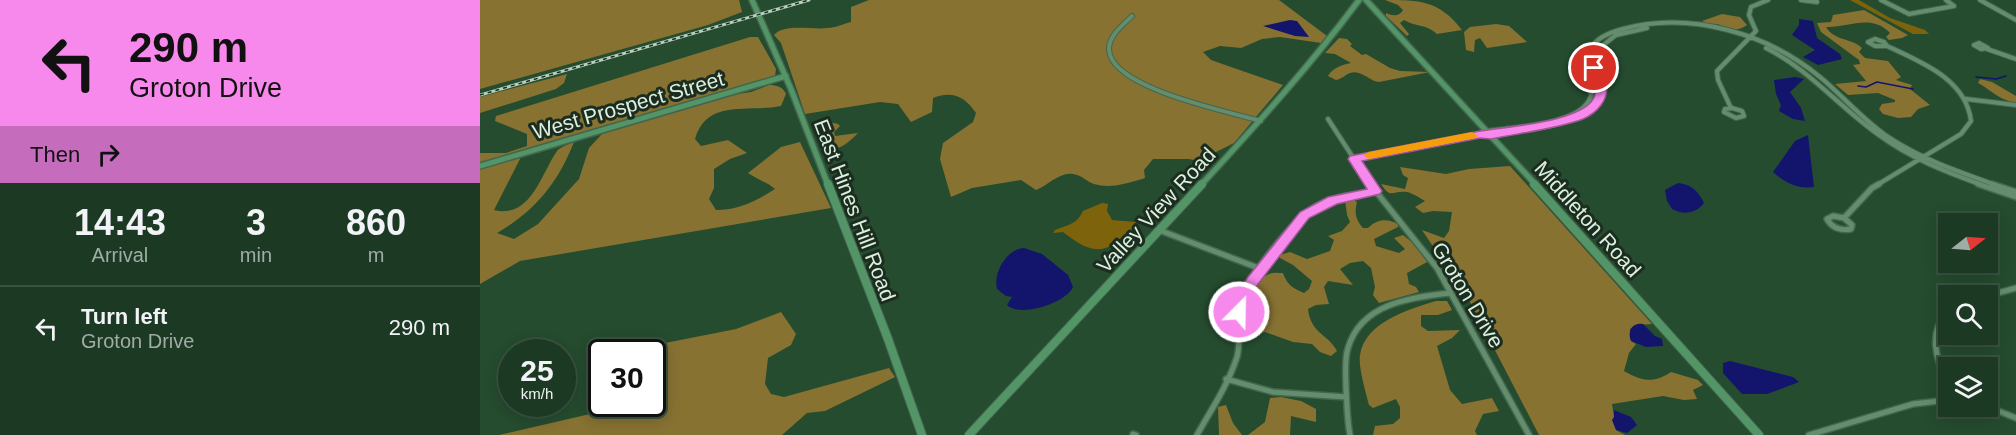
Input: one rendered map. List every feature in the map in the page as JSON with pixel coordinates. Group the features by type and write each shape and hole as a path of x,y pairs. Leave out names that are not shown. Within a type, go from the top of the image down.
{"street":[{"name":"East Hines Hill Road","path":"752,0 786,76 888,339 922,435"},
{"name":"Valley View Road","path":"969,435 1261,121 1324,47 1359,0"},
{"name":"Middleton Road","path":"1366,0 1490,133 1759,435"},
{"path":"1731,108 1718,80 1717,71 1756,29 1750,17 1750,9 1768,0"},
{"path":"1802,0 1811,3 1817,2 1816,0"},
{"path":"1881,0 1909,14 1954,6 1946,0"},
{"path":"1980,0 2016,20"},
{"path":"1132,16 1114,32 1108,48 1113,63 1123,75 1150,89 1261,121"},
{"path":"1354,159 1490,133 1556,118 1580,110 1592,98 1594,87 1586,62 1591,48 1603,37 1632,28 1663,27 1693,28 1748,39 1778,49 1800,62 1883,134 1920,158"},
{"path":"1490,133 1563,122 1588,112 1601,96 1601,85 1593,61 1600,45 1632,28"},
{"path":"1748,39 1791,60 1872,131 1955,175 2016,195"},
{"path":"1844,218 1872,188 1961,134 1968,127 1971,111 1966,99 1953,84 1935,70 1887,46 1880,40 1868,40 1875,46 1887,46"},
{"path":"1987,49 2016,59"},
{"name":"West Prospect Street","path":"480,166 786,76"},
{"path":"1591,78 1598,78"},
{"path":"1829,91 1835,91"},
{"path":"1966,99 2016,105"},
{"name":"Groton Drive","path":"1328,119 1389,211 1432,260 1529,435"},
{"path":"1197,435 1238,352 1240,306 1245,292 1261,269 1296,223 1312,209 1333,200 1375,191"},
{"path":"1833,216 1844,218 1852,225 1851,229 1838,229 1827,221 1828,217 1833,216"},
{"path":"1159,230 1261,269"},
{"path":"1998,293 2016,288"},
{"path":"1350,435 1346,397 1348,346 1356,329 1380,309 1400,301 1451,293"},
{"path":"1938,324 1934,341 1938,360"},
{"path":"1226,380 1273,392 1346,397"},
{"path":"1809,435 1913,404 1938,401"},
{"path":"1998,411 2016,418"}],"shaded area":[{"path":"480,0 739,0 742,12 708,25 480,89"},
{"path":"869,0 1279,0 1327,36 1321,43 1280,37 1262,39 1241,48 1220,46 1203,52 1211,60 1283,85 1234,143 1214,153 1204,162 1189,159 1153,159 1144,170 1145,178 1120,185 1100,185 1068,174 1036,190 1021,180 972,188 951,197 940,159 943,143 973,122 976,113 958,96 947,95 933,98 932,112 911,122 898,104 880,102 805,114 781,43 774,35 784,29 830,28 851,22 851,7"},
{"path":"1385,0 1408,0 1436,7 1462,30 1437,34 1428,28 1404,20 1400,23 1409,34 1407,36 1386,16 1386,13 1396,15 1403,10 1398,5"},
{"path":"1850,0 1859,0 1890,18 1925,30 1929,34 1913,34"},
{"path":"1864,10 1908,35 1889,40 1886,37 1890,33 1883,27 1867,23 1826,27 1834,35 1862,48 1859,52 1865,58 1888,61 1901,77 1896,80 1912,85 1910,89 1930,105 1918,109 1911,117 1898,118 1883,114 1879,109 1882,104 1895,102 1895,100 1878,93 1848,95 1835,84 1866,81 1853,65 1860,64 1859,60 1821,32 1817,23 1831,22 1833,15"},
{"path":"1722,14 1740,17 1747,25 1729,30 1718,27 1719,24 1708,25 1702,21"},
{"path":"1799,19 1813,21 1817,38 1840,54 1842,59 1818,65 1803,57 1815,50 1792,35 1799,25"},
{"path":"1290,20 1297,21 1309,37 1295,36 1263,26"},
{"path":"1496,24 1509,26 1527,42 1487,48 1480,38 1475,40 1474,52 1466,50 1464,32 1470,27"},
{"path":"750,37 758,37 776,69 775,76 480,163 480,153 506,153 527,146 527,134 495,121 496,116"},
{"path":"1339,38 1347,39 1352,44 1350,46 1362,55 1366,54 1390,68 1400,71 1430,72 1379,82 1354,72 1336,80 1328,76 1330,73 1338,67 1351,63 1335,54 1325,53"},
{"path":"567,74 564,83 556,89 480,113 480,97"},
{"path":"1795,77 1804,79 1790,92 1801,108 1805,121 1793,119 1779,111 1781,105 1776,94 1774,80"},
{"path":"1980,79 1992,82 2016,96 2016,103 2000,97 1978,83"},
{"path":"775,85 785,92 781,106 719,112 701,126 695,139 701,146 728,140 747,153 730,159 714,169 714,188 709,199 716,210 740,207 775,189 748,173 781,147 800,142 831,208 520,261 480,284 480,169 521,157 494,210 507,211 517,208 526,201 540,182 557,151 574,142 561,170 544,195 523,215 497,233 514,239 538,224 579,179 589,148 602,134 725,96 751,92"},
{"path":"818,121 840,126 834,132 835,136 858,133 839,147 825,149 820,135 822,130 818,127"},
{"path":"1808,135 1814,187 1787,183 1773,172 1795,141"},
{"path":"1510,166 1652,324 1635,325 1630,329 1631,341 1636,344 1629,353 1624,371 1648,380 1665,376 1671,372 1698,380 1703,385 1693,390 1697,399 1684,400 1663,396 1612,404 1616,430 1625,435 1539,435 1470,302 1422,230 1444,238 1449,231 1452,212 1423,213 1415,207 1425,201 1407,192 1387,192 1381,184 1405,189 1408,178 1403,175 1400,167 1446,174 1469,169"},
{"path":"1678,183 1691,187 1700,195 1704,203 1701,207 1689,212 1672,209 1667,201 1665,190"},
{"path":"1351,199 1357,202 1356,216 1363,228 1368,228 1382,220 1398,224 1398,227 1374,239 1376,246 1399,253 1405,249 1394,238 1403,235 1429,261 1407,273 1409,284 1416,287 1419,292 1379,303 1373,295 1375,287 1371,268 1363,261 1350,263 1340,269 1353,285 1328,281 1324,287 1329,304 1316,305 1308,309 1312,324 1337,351 1331,356 1320,352 1312,344 1293,342 1265,332 1257,334 1251,329 1247,313 1248,304 1256,285 1269,274 1283,273 1294,288 1304,293 1309,289 1312,281 1293,265 1280,258 1280,255 1290,252 1307,259 1330,251 1334,240 1328,236 1342,231 1350,222 1345,200"},
{"path":"1102,203 1108,204 1107,211 1112,220 1136,222 1139,226 1138,231 1125,235 1104,249 1085,246 1063,232 1053,233 1075,221 1083,211"},
{"path":"1024,248 1042,254 1068,275 1073,287 1069,293 1052,303 1032,309 1013,309 1007,305 1012,297 1006,296 997,289 999,269 1012,252"},
{"path":"1436,301 1447,301 1452,310 1438,315 1421,315 1421,326 1428,331 1460,330 1452,338 1437,346 1450,390 1462,404 1492,398 1499,411 1483,414 1475,431 1477,435 1373,435 1375,426 1393,424 1400,418 1400,407 1396,399 1373,408 1369,405 1360,366 1360,355 1364,344 1370,334 1390,319 1413,308"},
{"path":"781,312 796,334 791,345 768,358 765,384 771,394 784,397 889,368 895,377 825,411 807,413 782,435 499,435 588,414 588,417 666,417 666,343 736,329"},
{"path":"1643,324 1655,336 1662,339 1663,346 1646,347 1631,341 1631,328"},
{"path":"1730,361 1793,377 1799,382 1767,394 1742,394 1723,373 1723,363"},
{"path":"1281,397 1301,401 1316,409 1316,422 1291,416 1290,435 1248,435 1265,422 1270,398"},
{"path":"1226,405 1233,423 1242,435 1219,435 1218,407"},
{"path":"1614,410 1631,417 1637,425 1627,433 1616,430 1612,420"}],"waterway":[{"path":"1976,77 1996,79 2006,76"},
{"path":"1858,86 1866,87 1877,82 1913,89"}],"railway":[{"path":"480,95 809,0"}],"slow traffic":[{"path":"1369,155 1472,136"}],"route":[{"path":"1239,312 1245,292 1296,223 1318,206 1333,200 1375,191 1354,159 1480,134 1490,133 1491,135 1563,122 1580,116 1595,106 1601,96 1601,85 1594,68"}]}
